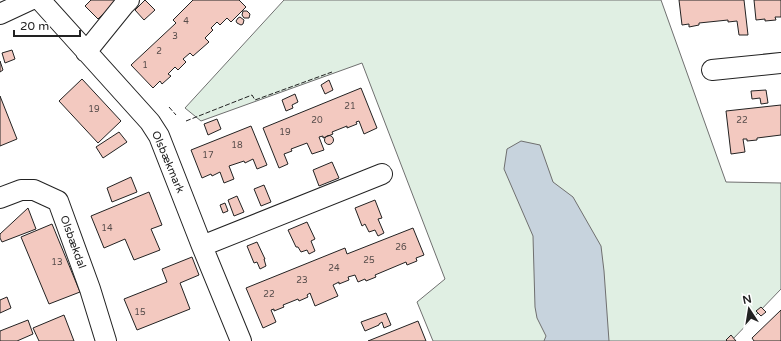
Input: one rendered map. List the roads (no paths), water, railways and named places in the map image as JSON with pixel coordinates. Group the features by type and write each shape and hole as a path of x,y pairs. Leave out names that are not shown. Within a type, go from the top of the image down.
{"street":[{"path":"0,14 30,0"},
{"name":"Olsbækmark","path":"40,0 150,122 158,136 241,341"},
{"path":"86,52 124,4 129,0"},
{"path":"712,70 781,63"},
{"path":"202,246 382,174"},
{"name":"Olsbækdal","path":"0,198 21,190 34,190 58,201 90,289 106,341"}]}
